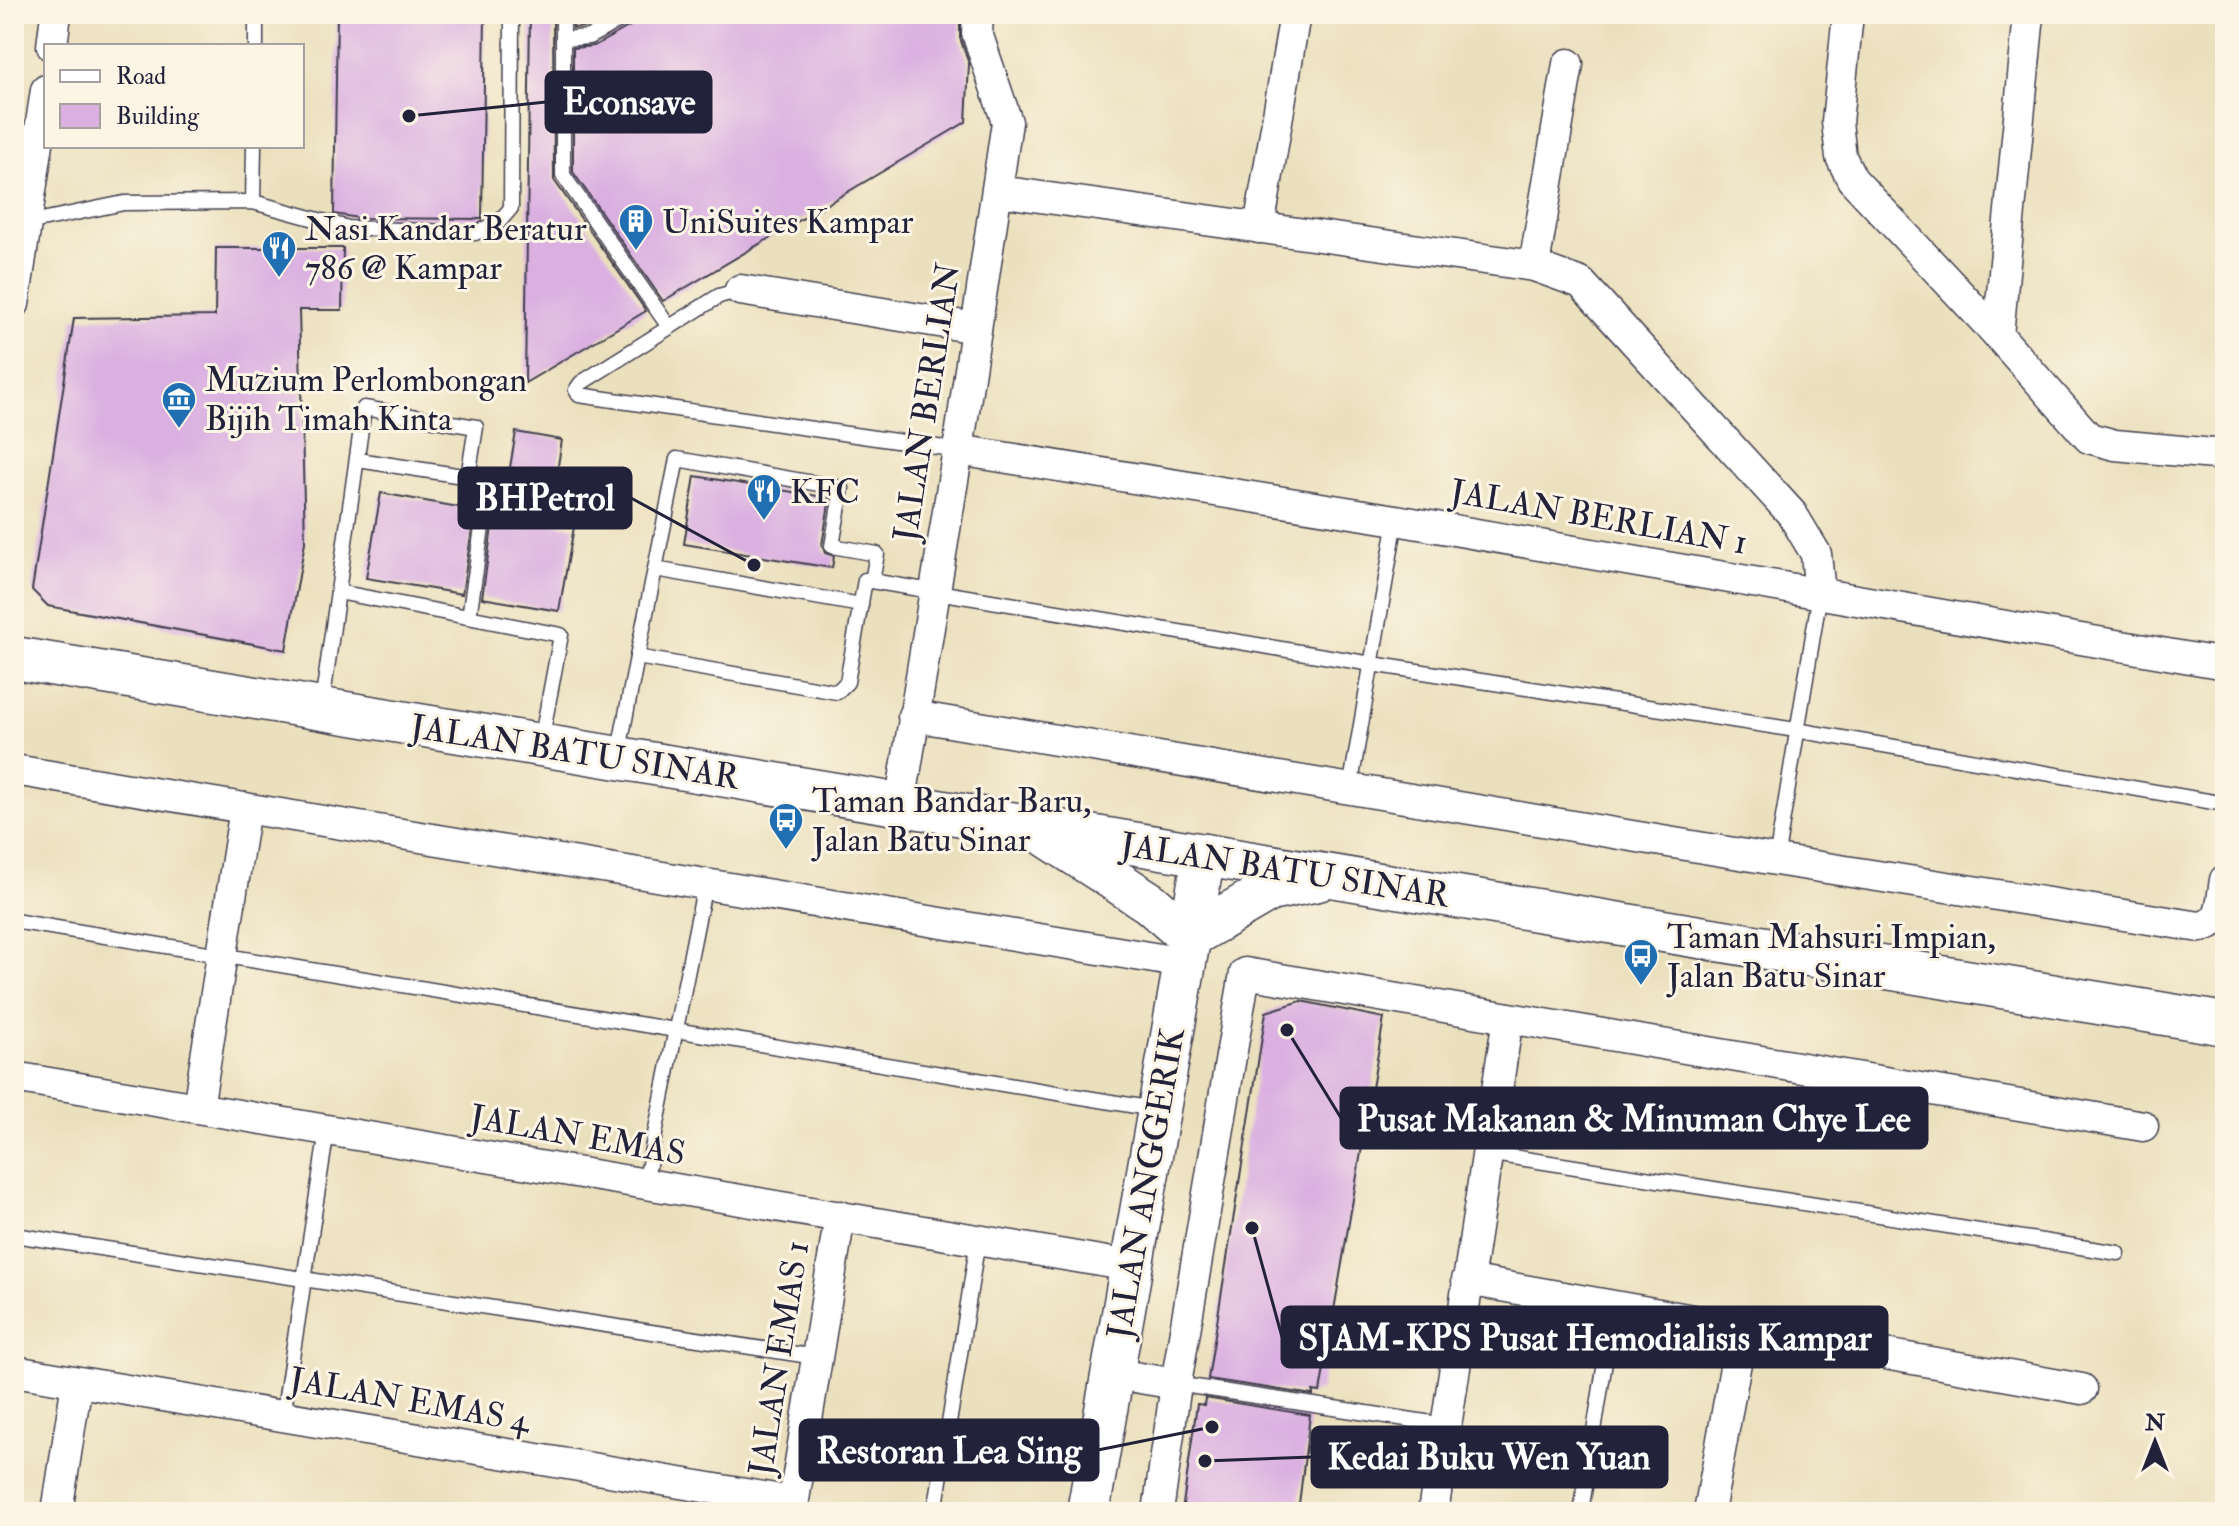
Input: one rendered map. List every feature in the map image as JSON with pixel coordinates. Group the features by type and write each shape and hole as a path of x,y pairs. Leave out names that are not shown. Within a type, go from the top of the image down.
{"street":[{"path":"52,44 56,14"},
{"name":"JALAN BERLIAN","path":"900,805 1007,122 977,33 978,14"},
{"path":"1259,228 1295,14"},
{"path":"1848,14 1837,122 1841,157 1852,179 2089,438 2115,445 2225,455"},
{"path":"1998,335 2029,14"},
{"path":"1534,266 1568,64"},
{"path":"14,304 27,223 26,147 44,96"},
{"path":"998,191 1534,266 1581,283 1792,514 1816,554 1820,593"},
{"path":"740,290 976,328"},
{"name":"JALAN BERLIAN 1","path":"958,450 1396,520 2225,664"},
{"name":"JALAN BATU SINAR","path":"14,658 2225,1024"},
{"path":"913,716 1776,860 2200,927 2211,925 2219,917 2225,880"},
{"path":"14,770 705,884 1187,950 1270,890 1335,877"},
{"path":"198,1108 245,808"},
{"path":"1032,827 1150,903 1187,950"},
{"name":"JALAN ANGGERIK","path":"1088,1512 1110,1373 1204,855"},
{"path":"1158,1512 1176,1384 1245,973 2143,1126"},
{"path":"1433,1512 1508,1018"},
{"name":"JALAN EMAS","path":"14,1077 1130,1266"},
{"name":"JALAN EMAS 1","path":"792,1507 840,1216"},
{"path":"1467,1280 2082,1389"},
{"path":"1709,1512 1742,1329"},
{"name":"JALAN EMAS 4","path":"14,1371 792,1507"},
{"path":"1110,1373 1176,1384"},
{"path":"57,1512 77,1382"}],"lane":[{"path":"256,14 256,44"},
{"path":"27,223 124,203 253,202 348,228 475,233 498,223 511,208 512,14"},
{"path":"563,14 563,175 669,327"},
{"path":"563,39 589,37 630,14"},
{"path":"253,202 254,148"},
{"path":"740,290 719,296 581,383 576,390 579,395 958,450"},
{"path":"321,709 364,408 476,427 468,477"},
{"path":"617,758 677,459 842,488 832,546 877,554 872,581"},
{"path":"358,460 489,480 469,617"},
{"path":"1350,789 1396,520"},
{"path":"655,569 861,605"},
{"path":"637,657 837,692 847,682 865,580 1796,730 2225,804"},
{"path":"338,592 561,635 540,745"},
{"path":"1776,860 1820,593"},
{"path":"645,1184 705,884"},
{"path":"14,921 1158,1110"},
{"path":"283,1416 327,1130"},
{"path":"1487,1153 2118,1253"},
{"path":"14,1235 816,1357"},
{"path":"935,1512 978,1240"},
{"path":"1581,1512 1614,1306"},
{"path":"1176,1384 1445,1425"}],"building":[{"path":"337,14 485,14 482,219 358,218 334,214"},
{"path":"530,14 553,14 554,180 646,311 525,383"},
{"path":"573,14 610,14 586,27 573,28"},
{"name":"UniSuites Kampar","path":"640,14 960,14 960,38 969,64 966,122 663,301 573,172 573,48 594,46 635,23"},
{"name":"Muzium Perlombongan Bijih Timah Kinta","path":"216,248 343,248 342,310 299,310 305,542 286,650 48,606 32,590 74,318 215,316"},
{"path":"516,432 562,440 549,523 574,527 559,611 482,598 494,513 502,515"},
{"name":"KFC","path":"695,476 830,498 822,545 825,553 834,556 832,568 684,544"},
{"path":"381,493 475,510 462,594 366,578"},
{"path":"1301,1001 1384,1018 1320,1392 1313,1391 1313,1395 1208,1379 1266,1012"},
{"path":"1205,1398 1310,1415 1298,1512 1182,1512 1197,1404 1204,1405"}],"place":[{"name":"Econsave","path":"409,116"},
{"name":"UniSuites Kampar","path":"636,252"},
{"name":"Nasi Kandar Beratur 786 @ Kampar","path":"279,279"},
{"name":"Muzium Perlombongan Bijih Timah Kinta","path":"179,430"},
{"name":"KFC","path":"764,522"},
{"name":"BHPetrol","path":"754,565"},
{"name":"Taman Bandar Baru, Jalan Batu Sinar","path":"786,851"},
{"name":"Taman Mahsuri Impian, Jalan Batu Sinar","path":"1641,987"},
{"name":"Pusat Makanan & Minuman Chye Lee","path":"1287,1030"},
{"name":"SJAM-KPS Pusat Hemodialisis Kampar","path":"1252,1228"},
{"name":"Restoran Lea Sing","path":"1212,1427"},
{"name":"Kedai Buku Wen Yuan","path":"1205,1461"}]}
